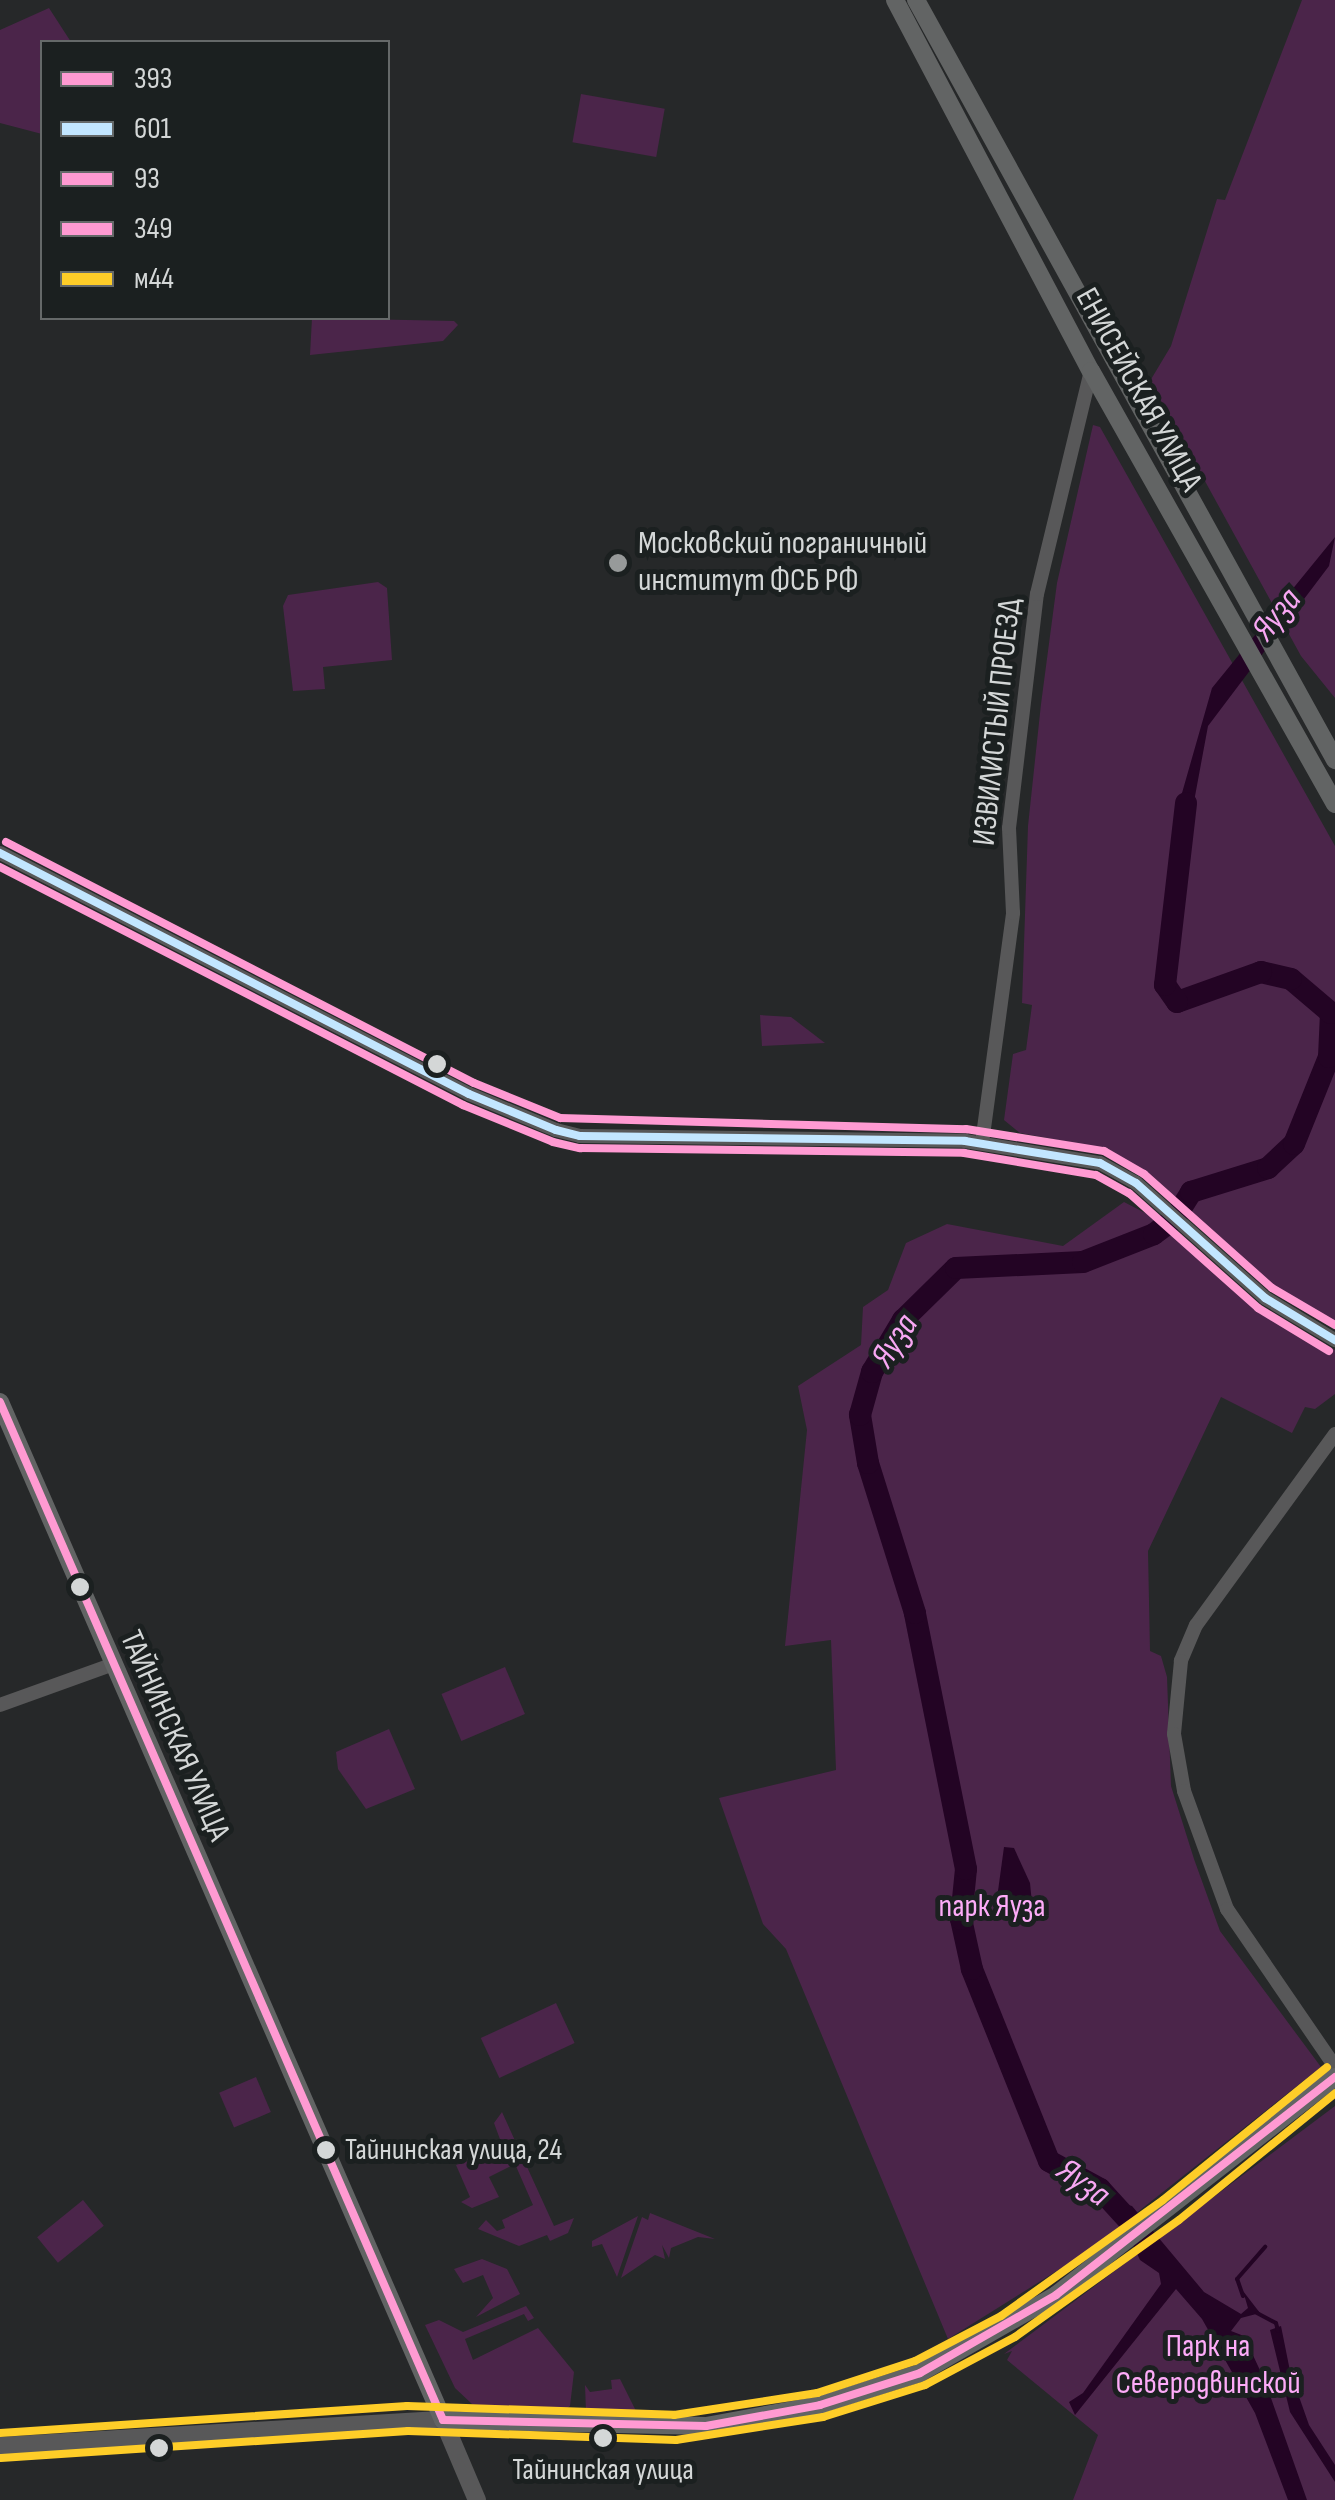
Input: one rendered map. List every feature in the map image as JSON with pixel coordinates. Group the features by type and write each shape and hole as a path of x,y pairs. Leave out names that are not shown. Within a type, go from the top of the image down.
{"main road":[{"name":"ЕНИСЕЙСКАЯ УЛИЦА","path":"895,0 1091,371 1335,804"},
{"name":"ЕНИСЕЙСКАЯ УЛИЦА","path":"916,0 1335,760"},
{"name":"ТАЙНИНСКАЯ УЛИЦА","path":"0,1402 110,1665 444,2420"},
{"path":"444,2420 675,2428 820,2404 935,2365 1008,2327 1102,2262 1335,2077"}],"street":[{"name":"ИЗВИЛИСТЫЙ ПРОЕЗД","path":"982,1143 1013,913 1009,828 1037,594 1091,371"},
{"path":"0,854 468,1094 556,1130 580,1136 982,1143 1100,1163 1148,1193 1198,1243 1265,1298 1335,1340"},
{"path":"1335,1434 1196,1625 1176,1689 1174,1734 1184,1791 1227,1909 1335,2067"},
{"path":"0,1705 110,1665"},
{"path":"0,2446 444,2420 477,2500"}],"green space":[{"path":"1302,0 1335,0 1335,698 1301,656 1150,381 1171,346 1217,199 1225,200"},
{"path":"49,8 70,40 40,40 40,133 0,123 0,30"},
{"path":"581,94 665,109 656,157 572,142"},
{"path":"312,320 454,321 458,325 443,341 310,355"},
{"path":"1093,425 1100,427 1335,846 1335,1322 1253,1273 1138,1168 1096,1147 1020,1133 1004,1120 1013,1054 1026,1050 1032,1005 1022,1003 1028,826 1041,704 1057,583"},
{"path":"378,582 387,588 392,660 323,667 325,689 293,691 283,606 288,595"},
{"path":"760,1015 791,1017 825,1043 762,1046"},
{"name":"парк Яуза","path":"1124,1202 1149,1215 1274,1319 1335,1350 1335,1394 1315,1409 1305,1407 1292,1433 1221,1397 1148,1551 1150,1651 1161,1656 1167,1677 1171,1786 1194,1859 1220,1931 1321,2067 1087,2252 948,2339 786,1949 763,1924 719,1798 836,1770 831,1640 785,1646 807,1430 798,1386 861,1345 863,1307 888,1290 906,1243 947,1224 1063,1246"},
{"path":"505,1667 525,1714 461,1741 441,1694"},
{"path":"389,1729 415,1789 366,1809 338,1769 336,1752"},
{"path":"556,2003 575,2043 499,2078 481,2038"},
{"path":"256,2077 271,2112 234,2128 219,2093"},
{"name":"Парк на Северодвинской","path":"1335,2106 1335,2500 1073,2500 1098,2435 1007,2360 1012,2351 1004,2354"},
{"path":"502,2112 554,2226 574,2218 568,2233 550,2241 547,2235 519,2246 478,2229 486,2220 497,2231 505,2228 502,2220 533,2205 515,2164 489,2177 499,2197 472,2208 461,2202 470,2197 456,2165 496,2152 501,2142 494,2123"},
{"path":"83,2200 104,2226 58,2263 37,2237"},
{"path":"650,2213 715,2239 698,2237 671,2248 669,2258 662,2245 665,2259 655,2255 621,2278 642,2217 648,2220"},
{"path":"638,2216 617,2277 602,2244 592,2247 592,2241"},
{"path":"482,2259 507,2269 520,2294 476,2317 493,2298 483,2275 463,2283 454,2269"},
{"path":"526,2306 534,2318 528,2321 524,2314 465,2339 473,2360 538,2328 574,2372 570,2406 564,2411 473,2405 455,2388 425,2325 439,2320 463,2332"},
{"path":"620,2379 638,2415 586,2412 585,2385 590,2392 612,2389 611,2380"}],"water":[{"path":"1335,537 1329,566 1208,726 1188,834 1178,833 1176,814 1212,688"},
{"path":"1004,1847 1014,1848 1030,1883 1033,1914 1026,1922 1012,1924 998,1891"},
{"path":"1112,2201 1132,2206 1204,2292 1241,2314 1248,2308 1243,2291 1260,2313 1241,2318 1231,2331 1244,2336 1265,2381 1307,2500 1288,2500 1255,2413 1202,2319 1176,2289 1075,2415 1069,2402 1083,2393 1161,2284 1159,2273 1140,2260"},
{"path":"1281,2326 1290,2371 1309,2425 1335,2465 1335,2482 1290,2412 1270,2330"}],"waterway":[{"name":"Яуза","path":"1131,2223 1100,2189 1049,2161 972,1969 961,1919 966,1869 915,1613 868,1463 860,1415 872,1372 903,1320 956,1268 1083,1262 1154,1234 1175,1218 1191,1192 1268,1168 1294,1144 1329,1057 1331,1013 1291,979 1261,972 1177,1002 1165,985 1186,803"},
{"path":"1243,2296 1237,2279 1265,2247"},
{"path":"1257,2313 1276,2323 1278,2331"}],"transit line":[{"name":"349","path":"6,842 474,1083 560,1118 966,1129 1104,1151 1144,1174 1272,1288 1335,1325"},
{"name":"601","path":"0,853 469,1094 556,1130 580,1136 965,1141 1100,1163 1136,1183 1265,1298 1335,1340"},
{"name":"93","path":"0,867 463,1105 553,1142 580,1148 964,1153 1096,1175 1129,1193 1258,1308 1329,1351"},
{"name":"393","path":"0,1402 443,2420"},
{"path":"0,2433 407,2406 674,2415 817,2393 915,2361 1001,2316 1163,2200 1327,2067"},
{"name":"393","path":"443,2420 706,2426 820,2405 920,2373 1056,2295 1335,2077"},
{"name":"м44","path":"1,2458 408,2431 676,2440 823,2417 925,2385 1015,2337 1179,2220 1335,2093"}],"place":[{"name":"Московский пограничный институт ФСБ РФ","path":"618,563"},
{"name":"Тайнинская улица, 24","path":"326,2150"},
{"name":"Тайнинская улица","path":"603,2438"}]}
